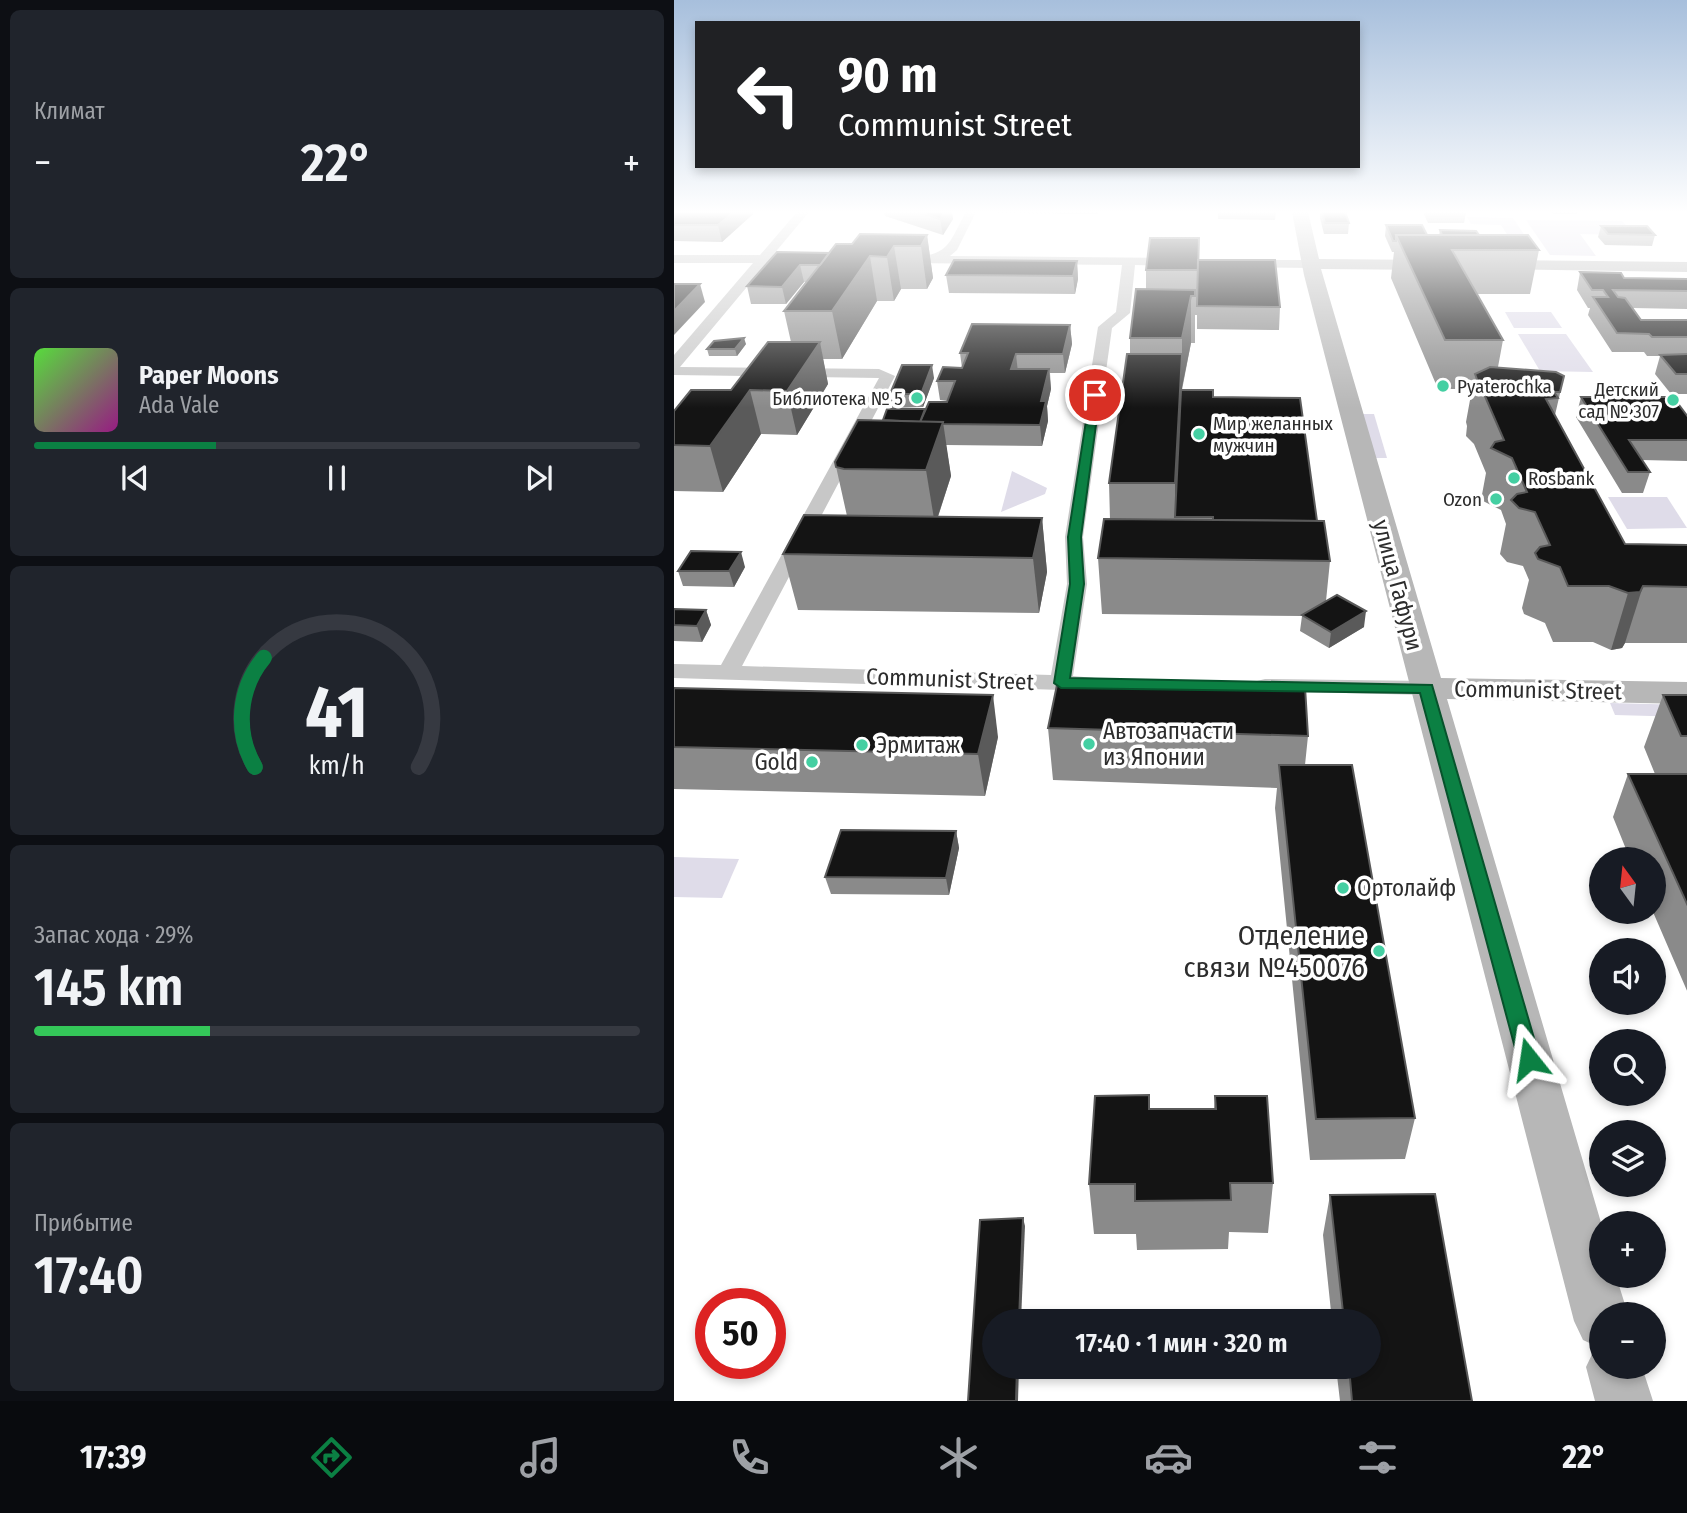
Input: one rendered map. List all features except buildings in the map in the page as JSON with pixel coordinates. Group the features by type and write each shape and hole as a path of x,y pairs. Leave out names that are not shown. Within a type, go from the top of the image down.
{"street":[{"path":"674,364 749,277"},
{"path":"1061,683 1077,584 1075,534 1105,327 1123,313 1127,277"},
{"name":"улица Гафури","path":"1315,277 1597,1302"},
{"path":"674,371 887,375 728,673"},
{"name":"Communist Street","path":"674,671 1115,684"},
{"name":"Communist Street","path":"1247,686 1687,693"},
{"path":"1618,1379 1624,1401"}],"shaded area":[{"path":"1505,312 1551,312 1562,328 1514,328"},
{"path":"1518,334 1566,334 1593,372 1540,371"},
{"path":"1362,414 1374,414 1387,458 1375,458"},
{"path":"1012,471 1047,488 1045,494 1001,512"},
{"path":"1608,497 1667,497 1687,528 1627,529"},
{"path":"1610,703 1687,705 1687,717 1615,715"},
{"path":"674,857 739,859 722,898 674,897"}],"place":[{"name":"Pyaterochka","path":"1443,386"},
{"name":"Библиотека № 5","path":"917,398"},
{"name":"Детский сад № 307","path":"1673,400"},
{"name":"Мир желанных мужчин","path":"1199,434"},
{"name":"Rosbank","path":"1514,478"},
{"name":"Ozon","path":"1496,499"},
{"name":"Автозапчасти из Японии","path":"1089,744"},
{"name":"Эрмитаж","path":"862,745"},
{"name":"Gold","path":"812,762"},
{"name":"Ортолайф","path":"1343,888"},
{"name":"Отделение связи №450076","path":"1379,951"}],"route":[{"path":"1095,395 1074,537 1077,584 1061,683 1426,688 1529,1059"}]}
